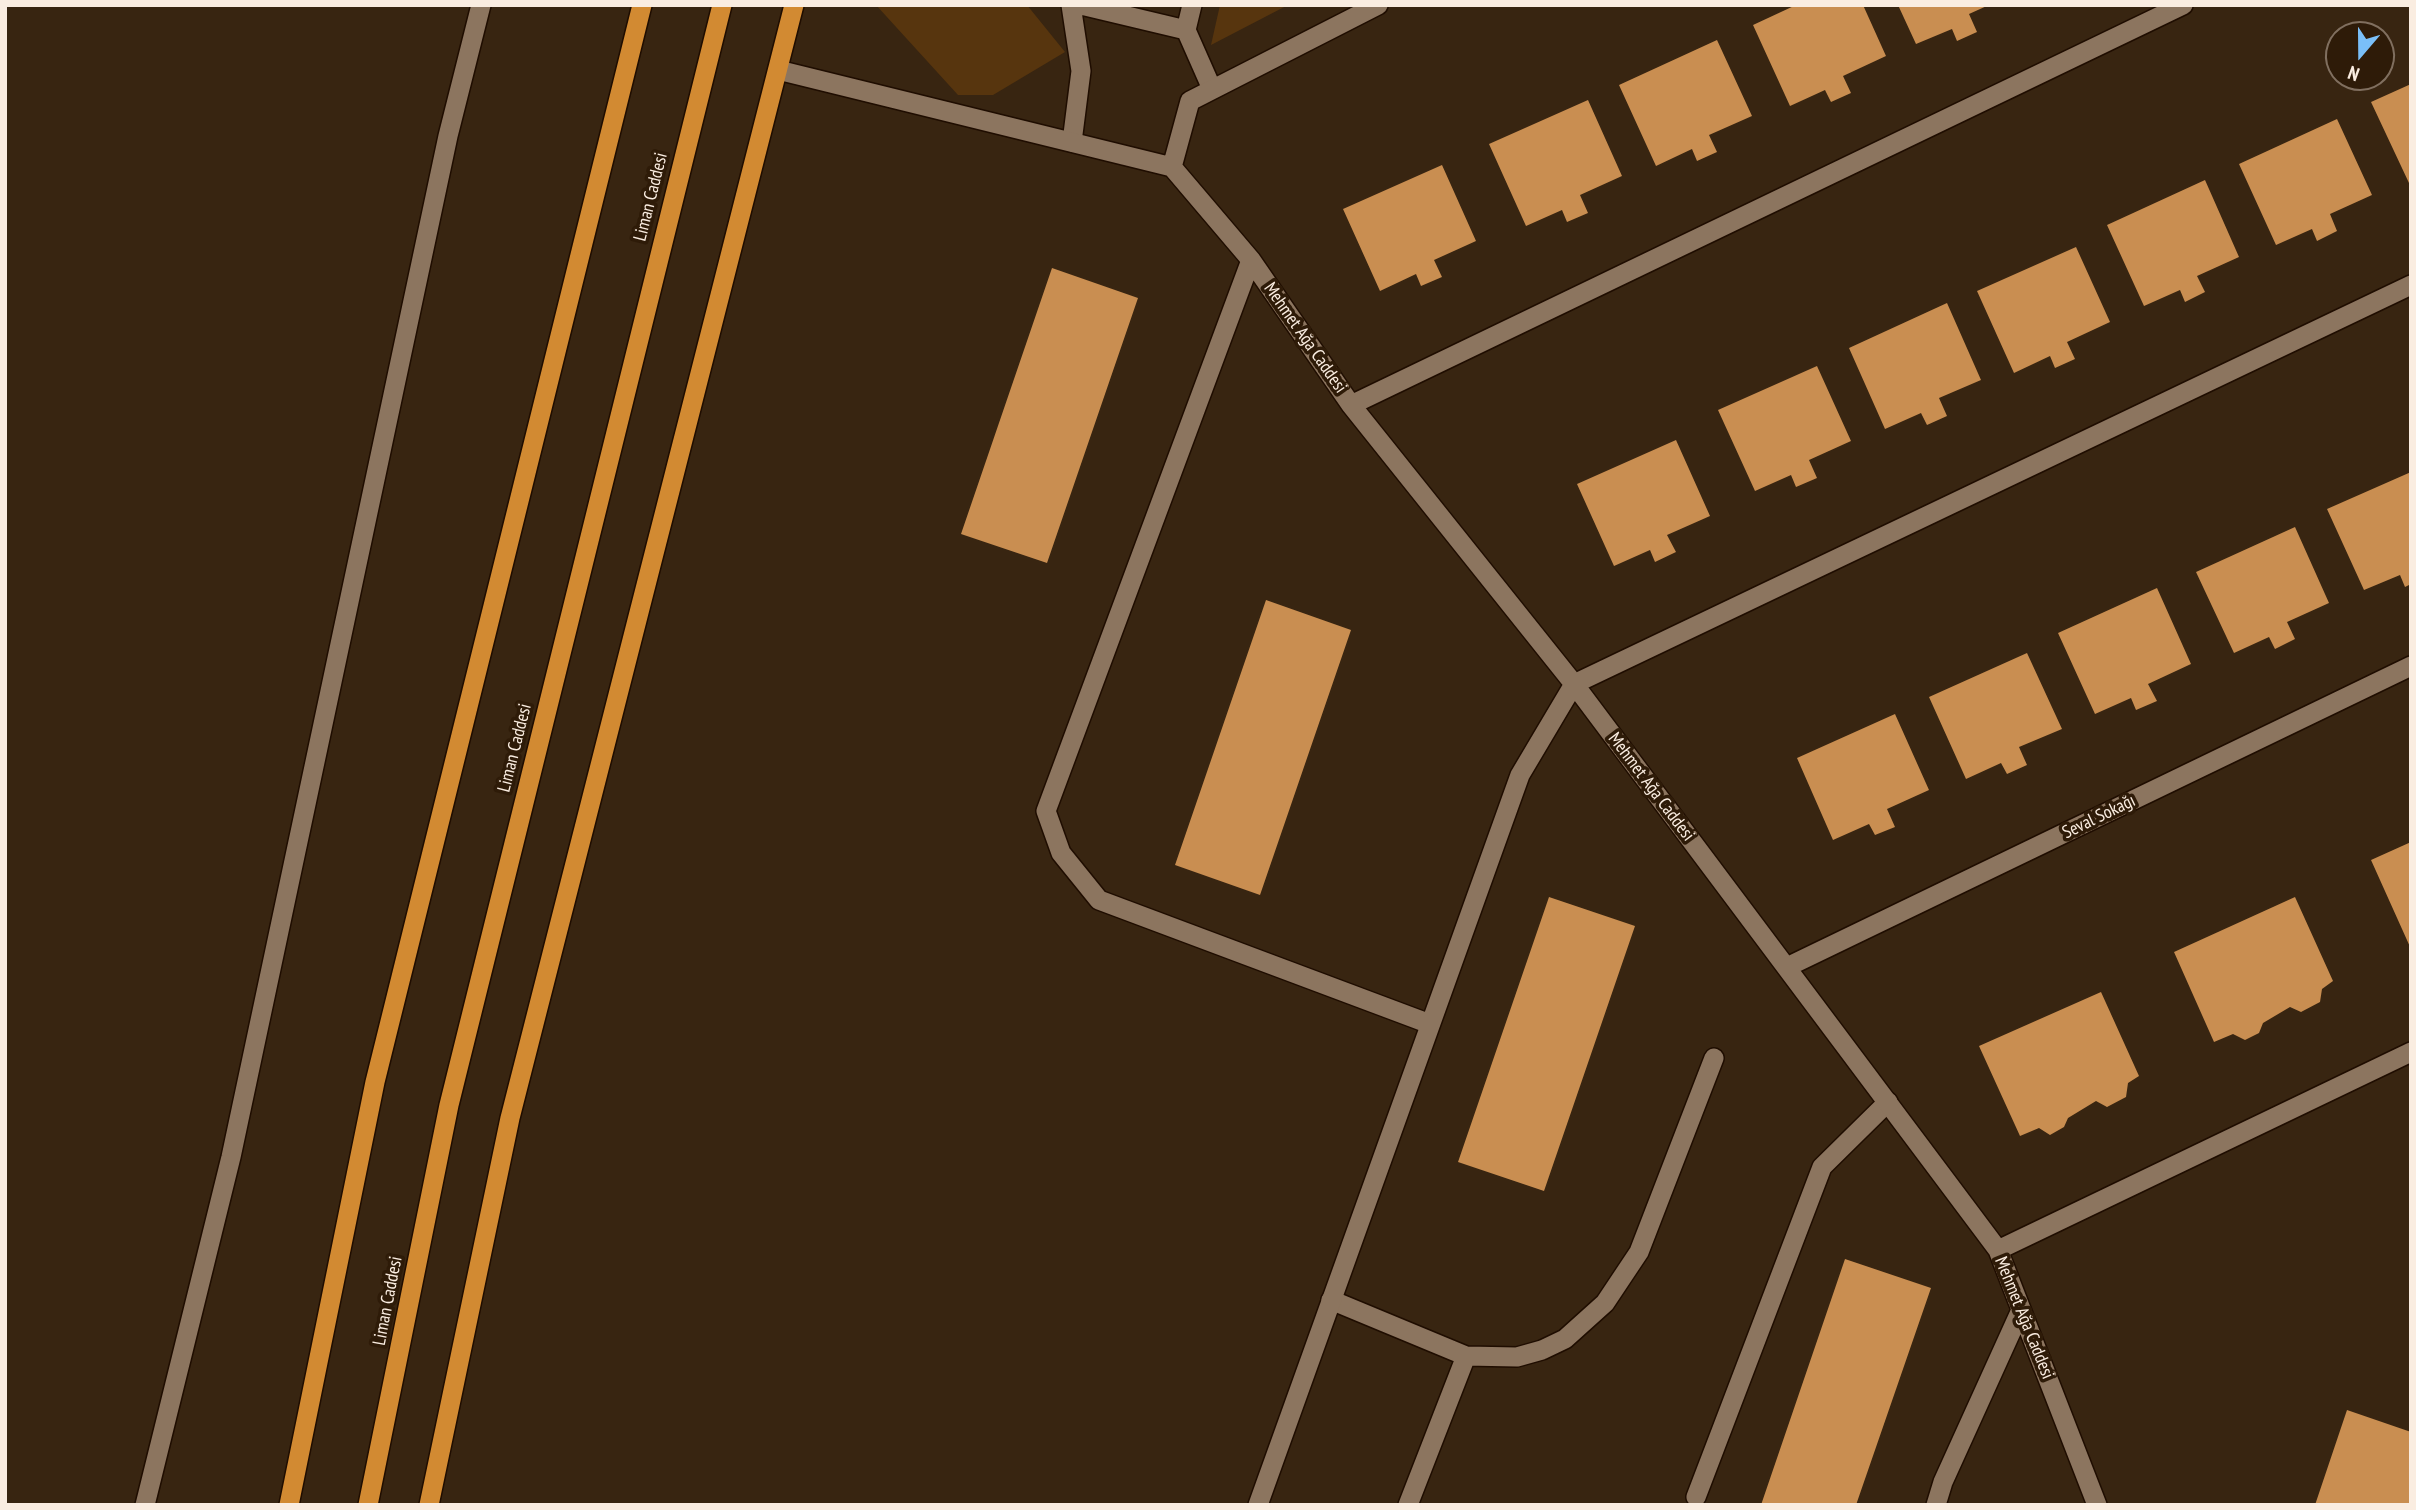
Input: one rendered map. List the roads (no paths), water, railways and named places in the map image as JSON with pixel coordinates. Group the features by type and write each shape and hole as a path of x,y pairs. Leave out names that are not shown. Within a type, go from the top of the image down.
{"highway":[{"path":"289,1505 375,1082 642,5"},
{"name":"Liman Caddesi","path":"368,1505 449,1105 722,5"},
{"path":"714,30 729,5"},
{"path":"429,1505 510,1118 794,5"}],"street":[{"path":"145,1505 231,1157 448,136 481,5"},
{"path":"1071,5 1081,71 1072,142"},
{"path":"1081,5 1186,30"},
{"path":"1192,5 1186,30 1212,89"},
{"path":"778,70 1172,167 1190,101 1378,5"},
{"path":"1351,405 2183,5"},
{"name":"Mehmet Ağa Caddesi","path":"1172,167 1251,260 1351,405 1574,684 1998,1250 2097,1505"},
{"path":"1251,260 1046,811 1061,853 1099,900 1430,1024"},
{"path":"1258,1505 1520,775 1574,684 2411,285"},
{"name":"Seval Sokağı","path":"1787,967 2411,666"},
{"path":"1998,1250 2411,1052"},
{"path":"1331,1300 1466,1356 1517,1357 1542,1350 1576,1331 1605,1303 1639,1252 1714,1058"},
{"path":"1696,1497 1822,1167 1888,1102"},
{"path":"1936,1505 1943,1482 2021,1310"},
{"path":"1409,1505 1466,1356"}]}
